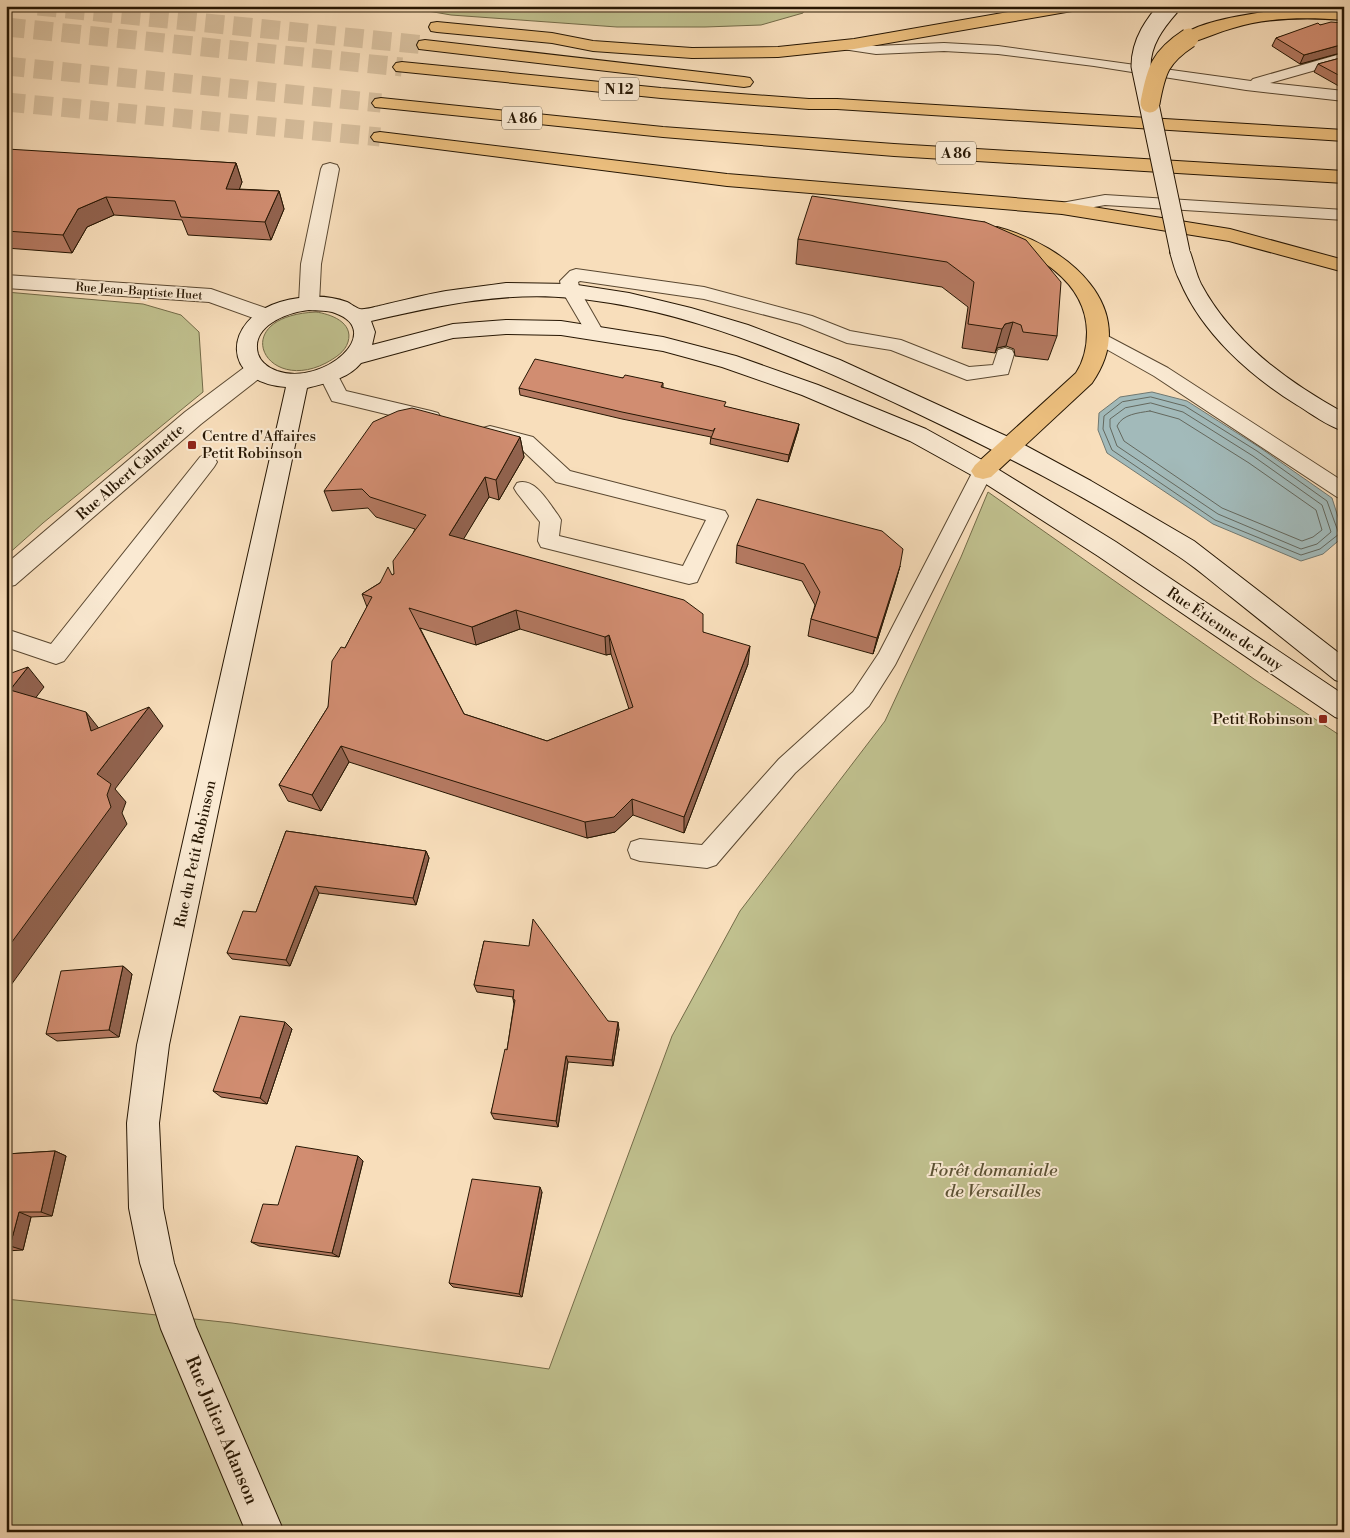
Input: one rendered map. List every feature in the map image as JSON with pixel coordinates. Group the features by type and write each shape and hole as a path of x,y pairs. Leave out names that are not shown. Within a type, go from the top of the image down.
{"highway":[{"path":"552,38 593,46 692,53 778,52 842,45 1072,6"},
{"path":"1150,103 1154,77 1159,64 1165,55 1189,38 1221,25 1266,14 1294,12 1344,15"},
{"path":"437,27 552,38 692,39 759,36"},
{"path":"424,45 804,89 837,104 1344,136"},
{"name":"N 12","path":"402,68 661,93 809,104 837,104"},
{"name":"A 86","path":"381,103 673,133 894,150 1344,177"},
{"path":"380,137 727,180 1062,208 1230,235 1344,266"},
{"path":"727,180 739,188 761,193 912,215"},
{"path":"977,226 1014,238 1042,251 1062,266 1082,286 1095,309 1100,329 1096,350 1084,377 983,471"}],"main road":[{"path":"1170,6 1150,33 1141,59 1141,76 1150,103 1180,252 1190,283 1205,309 1223,332 1247,357 1304,399 1344,423"},
{"path":"309,303 311,264 330,169"},
{"name":"Rue Jean-Baptiste Huet","path":"6,281 211,296 267,316"},
{"path":"358,318 445,298 506,290 571,291 647,304 741,330 832,365 1009,448 1082,487 1185,548 1344,672"},
{"path":"309,303 338,306 352,312 358,318 364,326 366,337 363,347 356,357 344,367 328,375 298,381 275,378 256,368 249,359 246,348 248,337 256,326 267,316 280,309 309,303"},
{"name":"Rue Étienne de Jouy","path":"356,357 453,331 506,327 561,328 595,333 663,344 728,361 792,384 918,435 983,471 1107,549 1344,709"},
{"name":"Rue Albert Calmette","path":"6,578 193,418 256,368"},
{"name":"Rue du Petit Robinson","path":"179,1329 156,1263 146,1208 143,1123 151,1054 298,381"},
{"name":"Rue Julien Adanson","path":"179,1329 265,1532"}],"lane":[{"path":"842,45 876,50 944,47 998,50 1094,62 1246,85 1344,96"},
{"path":"1246,85 1344,57"},
{"path":"1062,208 1105,200 1344,215"},
{"path":"595,333 571,291 569,281 576,274 704,293 806,320 847,337 894,344 967,374 1001,370 1005,354"},
{"path":"1098,337 1161,372 1344,492"},
{"path":"328,375 339,396 526,442 563,477 718,516 689,576 548,541 551,520 524,488"},
{"path":"6,638 56,655 207,462"},
{"path":"640,850 706,857 787,766 861,699 887,659 983,471"}],"green space":[{"path":"399,6 806,6 803,13 761,25 617,27 451,15"},
{"path":"6,292 143,304 181,315 199,332 203,392 43,523 6,556"},
{"path":"316,312 334,317 348,329 347,346 342,352 326,363 304,370 286,369 272,362 264,351 263,338 271,326 288,317"},
{"name":"Forêt domaniale de Versailles","path":"988,492 1254,679 1344,738 1344,1532 6,1532 6,1299 232,1323 549,1369 672,1036 740,911 885,721 961,557"}],"water":[{"path":"1152,392 1187,401 1259,447 1332,498 1344,536 1323,554 1301,561 1213,524 1107,453 1098,430 1099,413 1120,397"}],"building":[{"path":"1331,22 1344,23 1344,44 1304,55 1276,38 1318,23 1320,25"},
{"path":"1344,57 1344,78 1318,64"},
{"path":"7,149 236,163 226,189 279,191 265,222 181,217 175,201 106,197 78,209 63,235 6,231"},
{"path":"812,196 985,222 1026,240 1061,282 1057,336 1023,332 1021,325 1013,322 1005,324 1002,329 968,324 974,282 947,262 798,239"},
{"path":"535,359 623,378 625,375 663,383 661,387 726,402 724,406 799,424 789,455 711,438 715,428 713,431 519,388"},
{"path":"412,408 520,437 496,480 485,477 449,535 684,600 703,614 703,632 750,646 684,817 632,799 614,817 585,822 341,746 312,795 279,785 328,707 332,661 341,647 345,648 372,597 362,594 380,583 388,567 392,575 394,574 393,561 426,515 370,497 362,489 324,491 373,422 398,411","holes":["409,608 472,627 516,610 605,637 609,635 633,707 547,741 464,714"]},
{"path":"757,499 882,531 903,549 900,566 877,638 811,619 820,592 804,564 737,545"},
{"path":"28,667 10,690 86,712 91,731 149,707 97,774 111,784 107,795 111,807 6,950 6,675"},
{"path":"286,831 426,851 413,898 315,886 286,960 227,953 243,911 256,912"},
{"path":"533,919 608,1021 618,1022 612,1060 566,1056 556,1121 491,1113 505,1049 507,1050 515,1000 513,999 514,990 474,985 484,941 529,946"},
{"path":"123,966 109,1030 46,1034 61,971"},
{"path":"240,1016 285,1022 260,1098 213,1091"},
{"path":"296,1146 358,1156 332,1253 251,1242 263,1204 278,1205"},
{"path":"55,1151 41,1212 19,1212 10,1246 6,1247 6,1154"},
{"path":"472,1179 540,1187 519,1294 449,1283"}],"tunnel":[{"path":"38,6 425,45"},
{"path":"6,27 402,67"},
{"path":"6,66 381,103"},
{"path":"6,102 380,137"}],"place":[{"name":"Centre d'Affaires Petit Robinson","path":"192,445"},
{"name":"Petit Robinson","path":"1323,719"}]}
